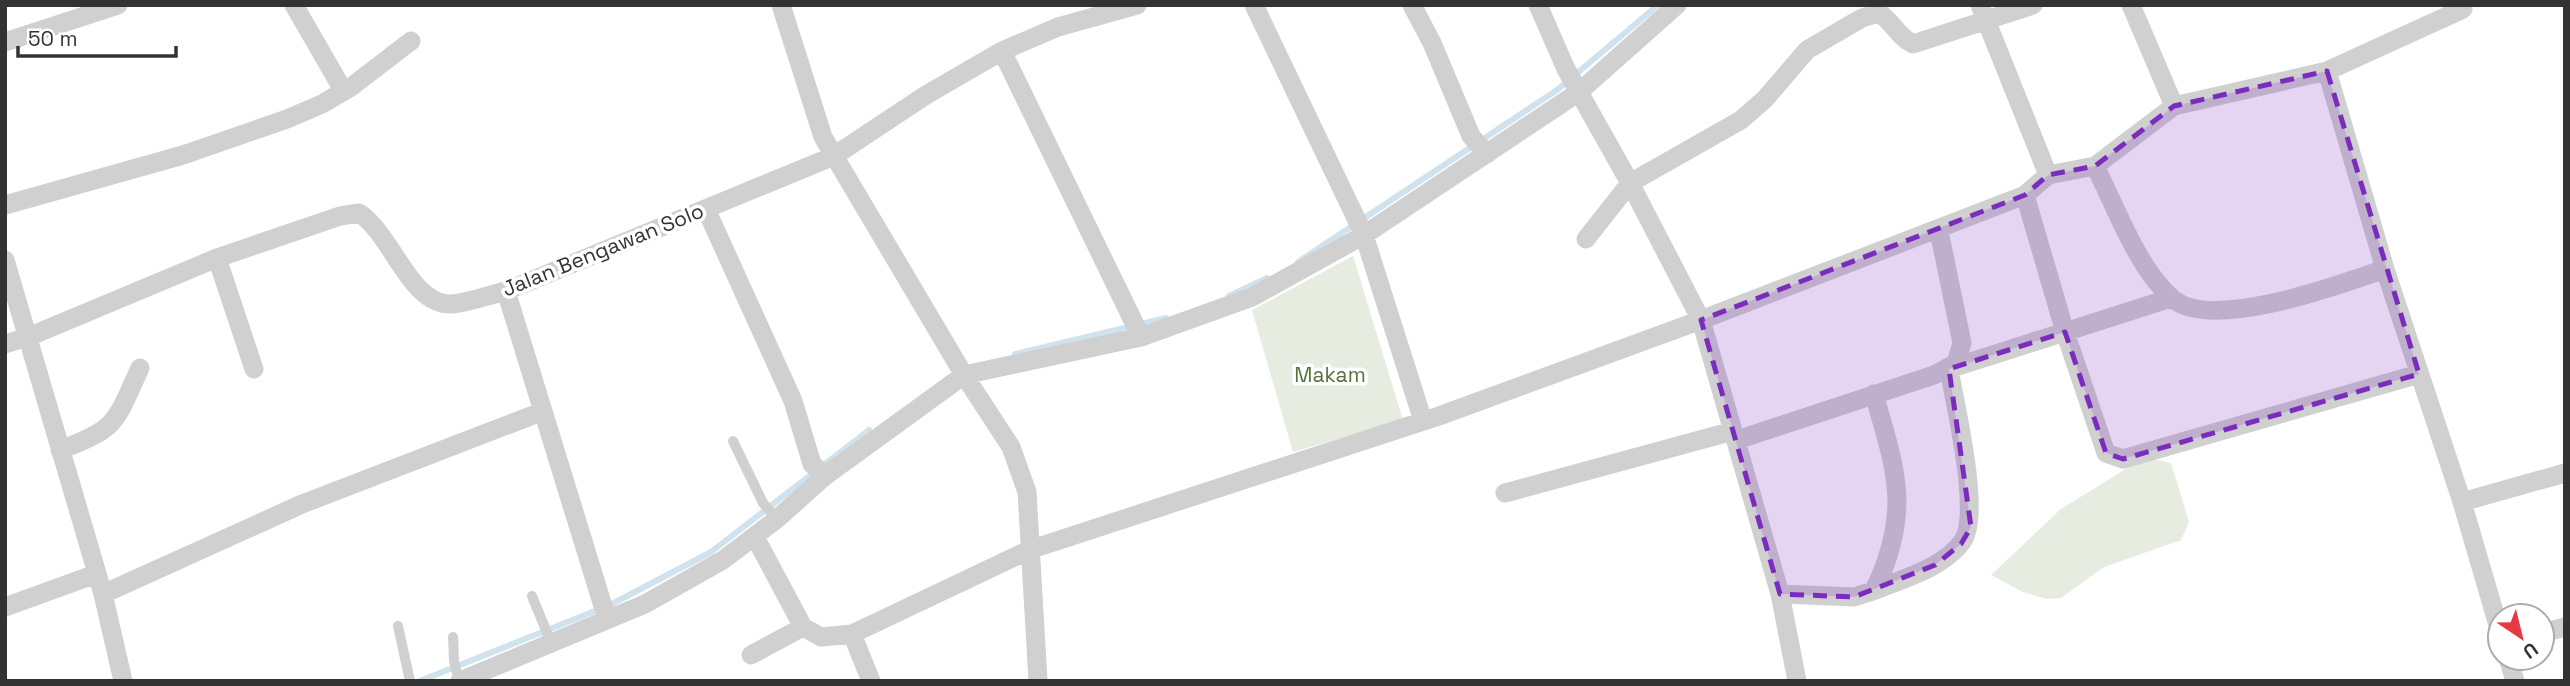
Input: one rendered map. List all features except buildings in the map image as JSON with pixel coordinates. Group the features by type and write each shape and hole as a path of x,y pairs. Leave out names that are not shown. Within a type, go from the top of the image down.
{"street":[{"path":"5,42 118,5"},
{"path":"294,5 343,90"},
{"path":"781,5 812,108 834,156 964,375 1012,447 1027,492 1038,681"},
{"name":"Jalan Bengawan Solo","path":"5,344 28,337 217,258 340,216 359,213 375,223 414,284 432,301 452,304 506,291 834,156 926,95 1002,51 1058,27 1137,5"},
{"path":"1254,5 1359,224 1423,421"},
{"path":"1412,5 1480,146"},
{"path":"1538,5 1573,81 1701,320 1780,594 1797,681"},
{"path":"1586,239 1630,183 1741,120 1765,99 1807,50 1862,18 1879,13 1891,21 1902,39 1913,44 1983,14 2033,5"},
{"path":"2132,5 2174,106"},
{"path":"459,678 547,634 604,610 645,604 685,582 755,537 819,471 964,375 1137,331 1252,296 1480,146 1673,7"},
{"path":"755,537 803,626 821,637 852,635 1029,550 1423,421 1939,230 2025,195 2048,175 2095,166 2174,106 2327,71 2463,9"},
{"path":"1983,14 2048,175"},
{"path":"5,205 196,150 287,119 322,104 370,74 411,41"},
{"path":"1002,51 1137,331"},
{"path":"2327,71 2385,269 2462,502 2491,602"},
{"path":"2095,166 2147,268 2171,298 2193,308 2241,309 2277,302 2385,269"},
{"path":"2025,195 2065,332 2106,453 2114,458 2123,459 2419,374"},
{"path":"706,209 793,401 819,471"},
{"path":"1780,594 1854,597 1873,591 1935,565 1961,544 1971,527 1970,492 1949,369 1960,355 1962,343 1939,230"},
{"path":"217,258 254,369"},
{"path":"5,260 103,594 123,681"},
{"path":"506,291 604,610"},
{"path":"1505,494 1735,435 1874,394 2171,298"},
{"path":"61,450 99,435 116,419 140,368"},
{"path":"1873,591 1898,523 1898,480 1874,394"},
{"path":"103,594 302,503 541,412"},
{"path":"2462,502 2565,473"},
{"path":"5,607 96,574"},
{"path":"751,655 803,626"},
{"path":"852,635 871,681"}],"lane":[{"path":"733,441 764,503 774,516"},
{"path":"531,596 547,634"},
{"path":"398,626 410,679"},
{"path":"453,636 454,661 459,678"}],"highlighted area":[{"path":"2327,71 2419,374 2123,459 2106,453 2065,332 1949,369 1971,527 1961,544 1935,565 1854,597 1780,594 1701,320 2025,195 2048,175 2095,166 2174,106"}],"green space":[{"name":"Makam","path":"1353,256 1403,420 1293,452 1252,310"},
{"path":"2145,457 2171,463 2189,522 2181,540 2104,567 2061,598 2046,599 2023,592 1991,575 2061,509"}],"waterway":[{"path":"1298,262 1557,90 1658,5"},
{"path":"1229,296 1267,278"},
{"path":"1015,354 1166,318"},
{"path":"420,681 610,605 711,552 869,430"}]}
